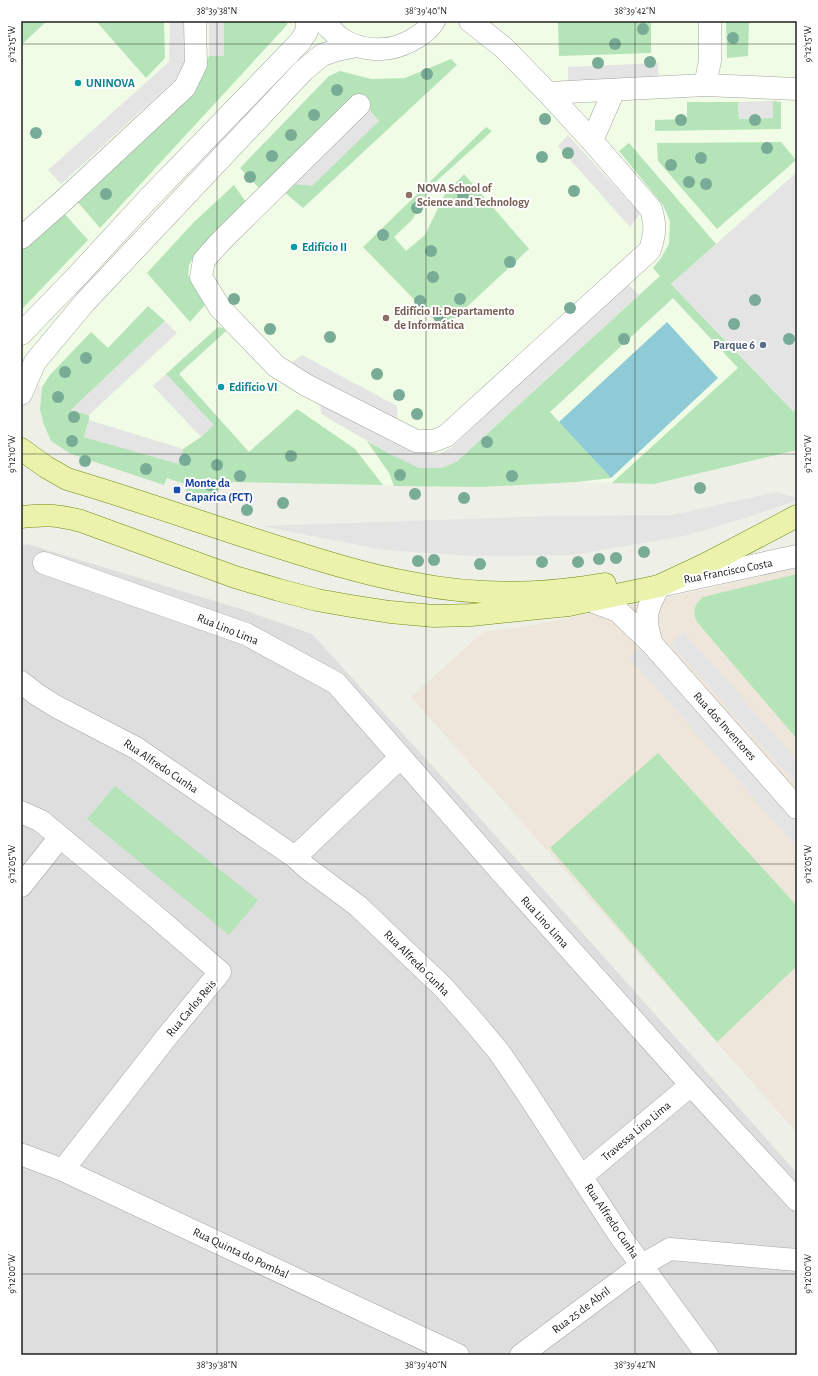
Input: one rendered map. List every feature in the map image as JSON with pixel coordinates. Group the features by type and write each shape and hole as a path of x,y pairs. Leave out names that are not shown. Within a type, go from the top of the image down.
{"main road":[{"path":"21,449 46,467 67,479 261,542 369,574 413,584 488,592 550,591 616,582 653,574 709,555 790,520"},
{"path":"21,517 50,515 81,521 235,577 285,592 337,604 390,612 434,616 471,616 569,606 659,586 706,564 790,520"}],"street":[{"path":"21,238 64,201 185,87 196,64 195,21"},
{"path":"21,334 147,200 300,42 306,30 307,21"},
{"path":"322,21 340,38 356,46"},
{"path":"21,394 35,362 85,302 303,71 322,55 337,50 356,46 382,49 407,44 430,28 434,21"},
{"path":"359,105 217,245 204,260 201,277 220,308 276,366 306,384 416,441 433,441 446,436 650,250 655,234 655,223 651,209 592,141 503,47 470,21"},
{"path":"705,85 710,61 710,21"},
{"path":"548,93 705,85 797,88"},
{"path":"592,141 614,90"},
{"name":"Rua Francisco Costa","path":"659,586 797,556"},
{"name":"Rua Lino Lima","path":"44,563 246,634 336,683 502,874 691,1085 797,1200"},
{"name":"Rua dos Inventores","path":"652,644 647,629 647,615 650,603 659,586"},
{"name":"Rua dos Inventores","path":"591,601 618,611 652,644 797,808"},
{"name":"Rua Alfredo Cunha","path":"21,682 36,694 57,707 136,748 295,857 306,868 358,906 443,988 464,1010 499,1052 526,1090 618,1233 707,1355"},
{"path":"295,857 401,757"},
{"name":"Rua Carlos Reis","path":"21,812 41,820 220,972 165,1039 64,1170"},
{"path":"21,886 60,837"},
{"name":"Travessa Lino Lima","path":"582,1176 691,1085"},
{"name":"Rua Quinta do Pombal","path":"23,1155 64,1170 458,1355"},
{"name":"Rua 25 de Abril","path":"521,1355 642,1265 670,1249 797,1260"}],"shaded area":[{"name":"NOVA School of Science and Technology","path":"21,21 797,21 797,450 654,484 577,482 482,487 233,482 206,498 185,494 188,485 167,478 164,485 71,454 51,441 44,425 40,410 42,387 21,370"},
{"path":"170,21 186,21 187,62 178,77 61,184 48,170 169,62"},
{"path":"209,21 224,21 224,56 209,56"},
{"path":"658,63 659,81 568,82 568,67"},
{"path":"773,101 773,118 739,119 738,102"},
{"path":"368,109 379,121 312,186 291,184"},
{"path":"568,135 640,214 630,227 558,146"},
{"name":"Parque 6","path":"797,172 797,407 793,411 671,284"},
{"path":"627,283 639,295 456,462 442,468 419,468 390,454 321,414 320,400 367,427 425,453 438,455 452,447"},
{"path":"165,321 177,333 89,415 71,410"},
{"path":"667,322 718,378 611,478 559,422"},
{"path":"302,355 397,406 398,425 289,364"},
{"path":"166,374 214,425 201,437 153,386"},
{"path":"89,420 183,449 178,464 84,437"},
{"path":"777,492 797,498 797,500 746,518 684,536 573,555 474,556 384,550 261,526 551,516 672,515"},
{"path":"27,544 241,609 312,634 477,815 797,1173 797,1355 21,1355 21,546"},
{"path":"797,568 797,1133 411,697 483,632 528,626 688,593"},
{"path":"684,632 797,760 797,785 671,644"},
{"path":"642,646 797,821 797,847 629,657"}],"green space":[{"path":"21,21 47,21 21,45"},
{"path":"96,21 164,21 165,58 146,78"},
{"path":"224,21 288,21 287,25 100,228 76,200 195,90 209,56 224,56"},
{"path":"558,21 651,21 651,53 559,56"},
{"path":"726,21 749,21 748,56 727,58"},
{"path":"451,59 457,65 303,208 283,191 379,121 358,97 261,190 240,168 329,76 340,71 371,79 405,78"},
{"path":"773,101 781,102 781,129 655,131 655,120 687,119 687,102 738,102 739,119 773,118"},
{"path":"486,127 492,131 430,187 412,220 394,237 406,251 425,235 445,194 464,174 529,249 443,329 363,247"},
{"path":"781,142 796,160 717,229 658,161 657,143"},
{"path":"629,143 716,244 671,284 793,411 797,407 797,450 654,484 612,483 738,368 673,298 550,412 611,478 577,482 482,487 394,486 389,473 367,441 390,454 456,462 660,276 653,268 669,244 670,221 663,205 619,151"},
{"path":"234,185 246,202 195,255 189,265 188,275 205,305 190,322 147,273 194,222"},
{"path":"62,211 88,240 21,310 21,248"},
{"path":"148,306 165,321 71,410 89,415 84,437 178,463 183,449 201,437 213,425 166,374 218,327 223,328 226,331 179,374 249,452 297,409 355,449 383,485 233,482 206,498 185,494 188,485 167,478 164,485 71,454 51,441 44,425 40,410 42,387 50,375 91,332 108,348"},
{"path":"797,574 797,739 697,622 694,611 703,597"},
{"path":"658,753 797,906 797,966 717,1042 550,848"},
{"path":"115,786 258,900 229,935 87,819"}],"place":[{"name":"UNINOVA","path":"78,83"},
{"name":"NOVA School of Science and Technology","path":"409,195"},
{"name":"Edifício II","path":"294,247"},
{"name":"Edifício II: Departamento de Informática","path":"386,318"},
{"name":"Parque 6","path":"763,345"},
{"name":"Edifício VI","path":"221,387"},
{"name":"Monte da Caparica (FCT)","path":"177,490"}]}
